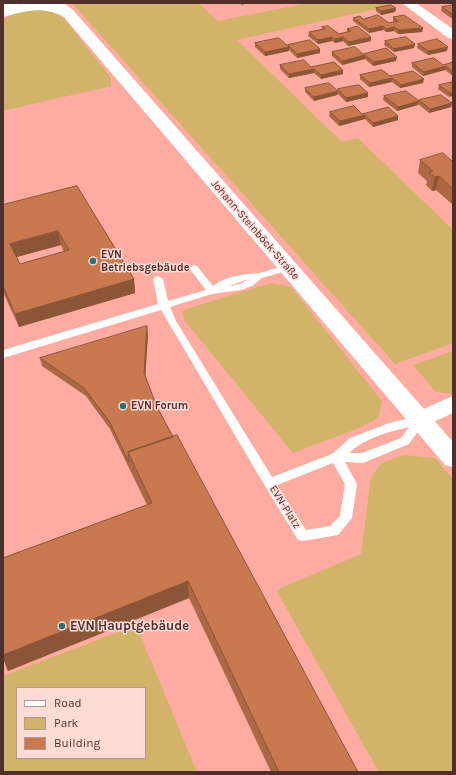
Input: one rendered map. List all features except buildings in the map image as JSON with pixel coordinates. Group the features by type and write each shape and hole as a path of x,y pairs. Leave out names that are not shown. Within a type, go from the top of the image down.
{"street":[{"path":"3,10 14,3"},
{"name":"Johann-Steinböck-Straße","path":"56,3 68,13 287,268 453,458"},
{"path":"408,3 453,34"},
{"path":"3,13 23,6 36,5 51,6 68,13"},
{"path":"420,420 453,404"}],"lane":[{"path":"194,268 212,291"},
{"path":"3,354 212,291 226,291 252,284 259,276 287,268"},
{"path":"158,279 164,306 171,320 269,483"},
{"path":"336,457 362,458 405,441 420,420"},
{"name":"EVN-Platz","path":"336,457 351,484 346,518 334,531 304,536 269,483 336,457 354,441 393,426 420,420"}],"green space":[{"path":"72,3 199,3 218,21 308,3 385,3 390,6 237,40 342,142 358,138 453,230 453,343 395,364"},
{"path":"30,8 48,10 64,18 111,78 111,86 3,111 3,20 17,11"},
{"path":"271,283 291,287 382,401 378,418 359,428 293,453 184,320 182,312 186,309"},
{"path":"453,351 453,394 436,392 413,365"},
{"path":"404,455 435,458 453,479 453,772 379,772 276,590 361,554 371,477 381,463"},
{"path":"136,625 197,772 3,772 3,676"}],"place":[{"name":"EVN Betriebsgebäude","path":"93,261"},
{"name":"EVN Forum","path":"123,406"},
{"name":"EVN Hauptgebäude","path":"62,626"}]}
